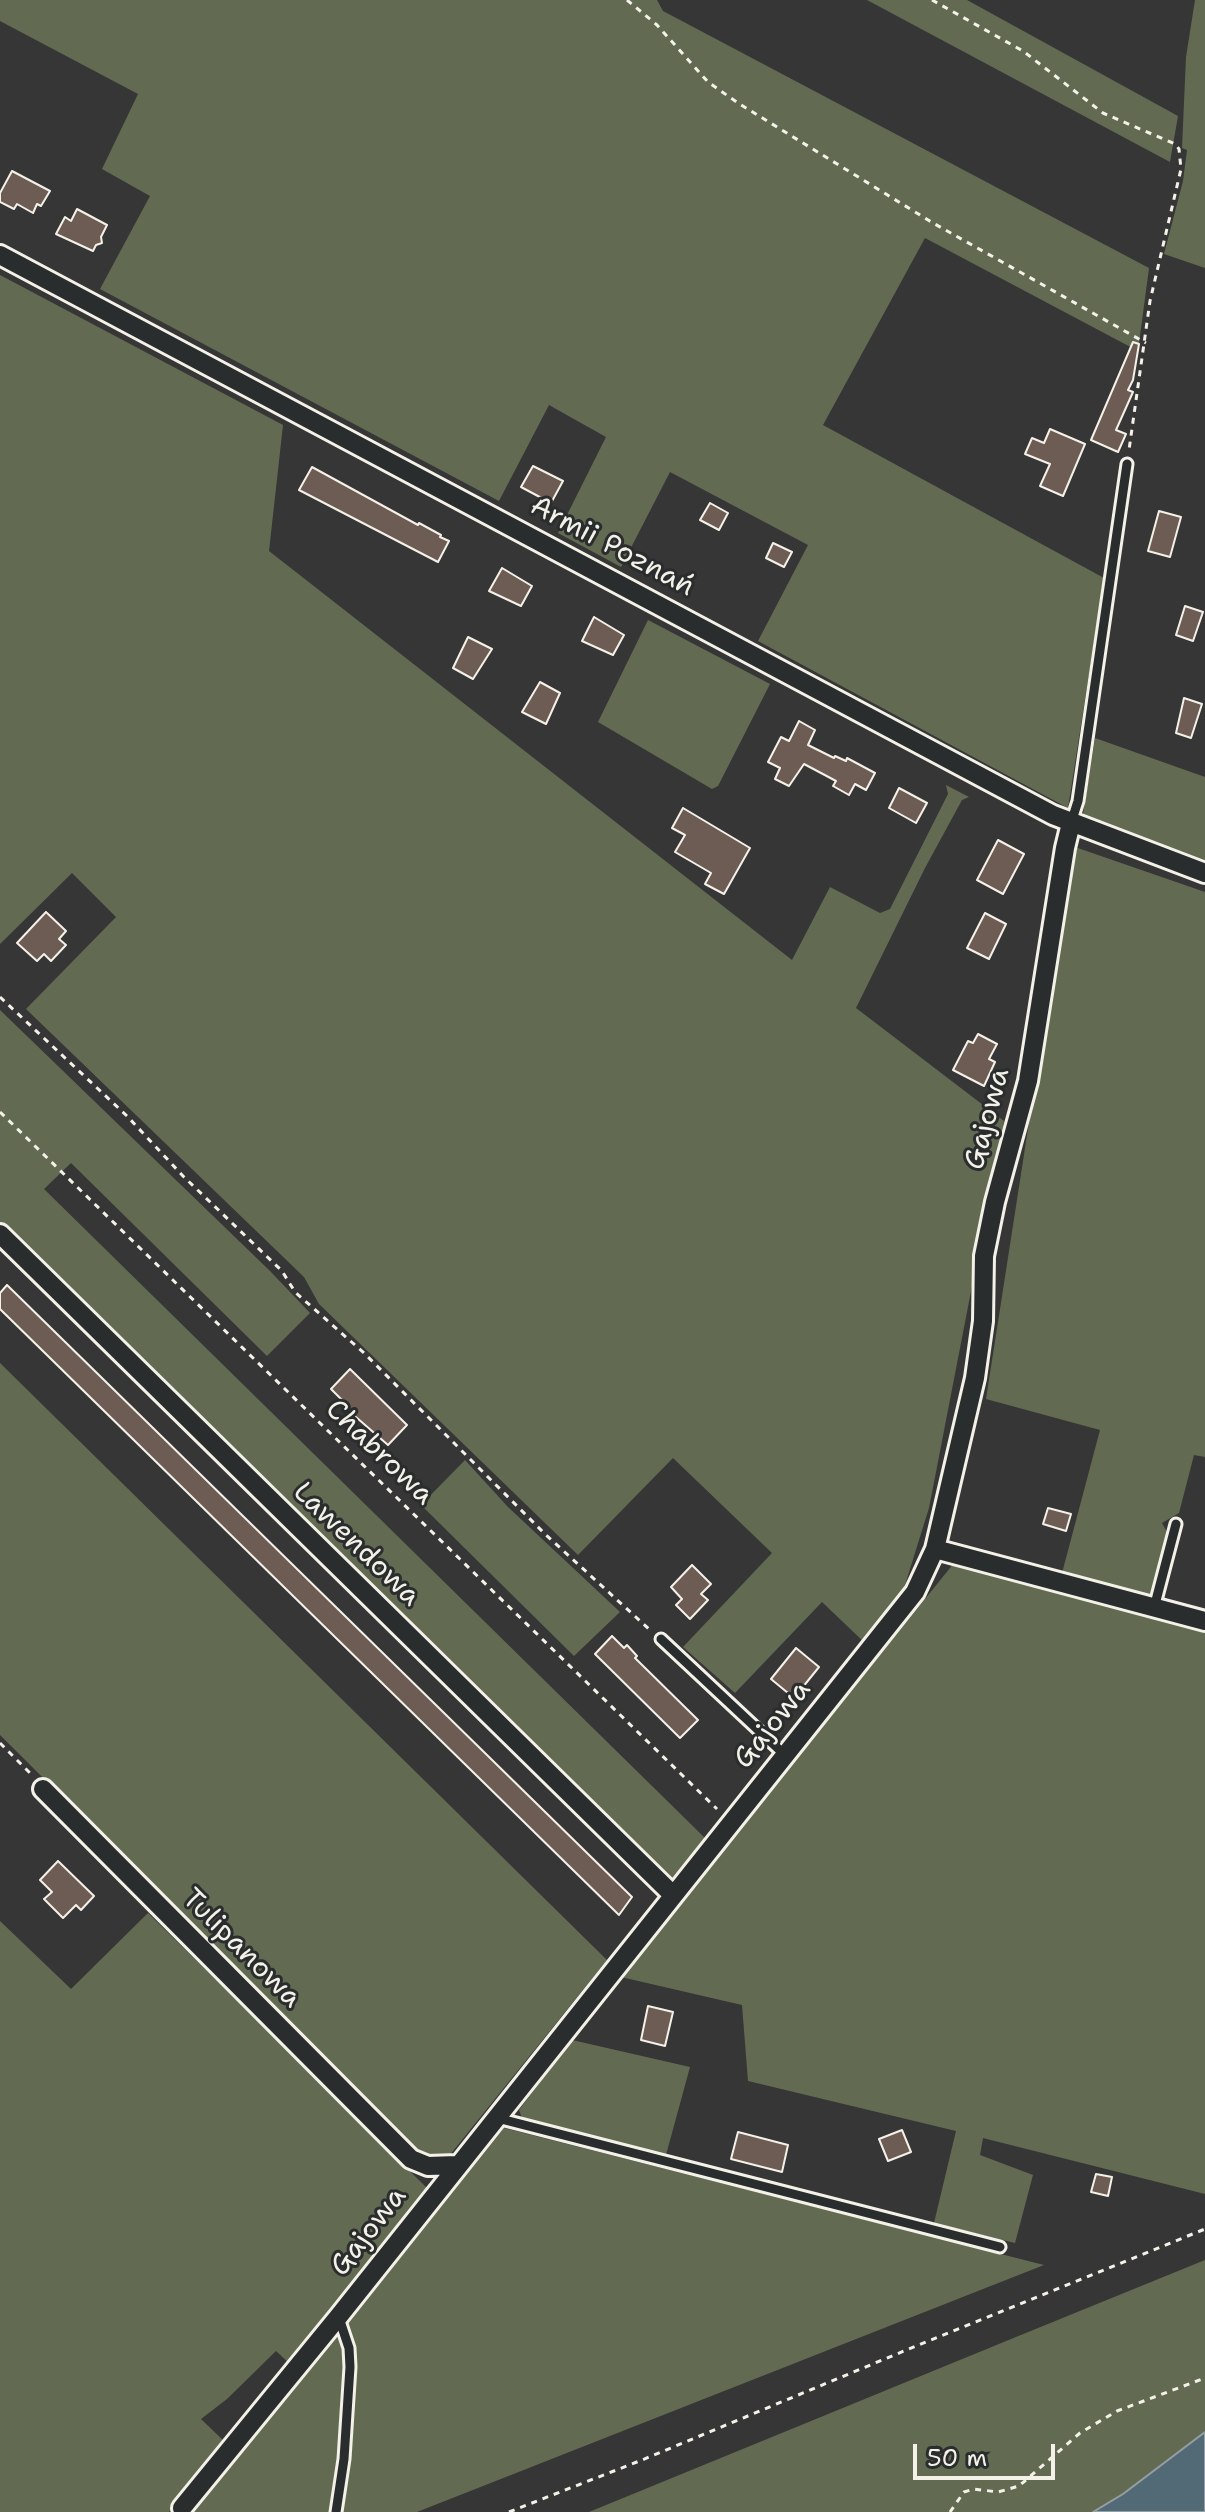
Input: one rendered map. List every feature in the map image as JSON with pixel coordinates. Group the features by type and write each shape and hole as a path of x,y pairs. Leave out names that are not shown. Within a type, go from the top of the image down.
{"street":[{"name":"Armii Poznań","path":"0,255 1071,823 1205,873"},
{"name":"Gajowa","path":"182,2508 339,2316 915,1592 935,1549 975,1378 983,1321 984,1256 995,1202 1028,1081 1071,823"},
{"name":"Lawendowa","path":"0,1234 673,1895"},
{"path":"935,1549 1205,1621"},
{"name":"Tulipanowa","path":"43,1789 411,2159 428,2166 457,2165"}],"lane":[{"path":"1071,823 1078,801 1127,464"},
{"path":"1154,1608 1176,1524"},
{"path":"661,1639 785,1755"},
{"path":"497,2118 1000,2247"},
{"path":"336,2512 344,2459 350,2367 349,2348 339,2316"}],"path":[{"path":"627,0 657,25 708,82 738,103 933,223 1146,343"},
{"path":"932,0 1023,51 1103,113 1175,144 1179,149 1181,169 1150,301 1127,464"},
{"path":"0,997 127,1116 183,1176 282,1271 295,1292 364,1353 545,1534 661,1639"},
{"name":"Chabrowa","path":"0,1112 731,1823"},
{"path":"0,1743 43,1789"},
{"path":"509,2512 1205,2229"},
{"path":"950,2512 964,2492 974,2489 998,2492 1019,2486 1080,2433 1117,2411 1205,2378"}],"green space":[{"path":"0,0 657,0 663,11 1149,268 1138,351 925,238 823,425 1104,578 1068,808 758,641 808,545 670,472 621,567 558,533 606,437 549,405 499,501 100,289 150,196 102,169 138,94 0,21"},
{"path":"867,0 967,0 1178,116 1170,162"},
{"path":"1195,0 1205,0 1205,268 1164,254 1183,181 1187,150 1182,148 1186,57"},
{"path":"0,275 283,425 269,551 792,960 830,887 880,913 890,909 948,794 946,785 969,797 962,800 925,868 856,1008 1004,1121 929,1508 900,1601 866,1644 822,1602 735,1693 683,1647 772,1553 673,1458 578,1555 319,1304 304,1277 26,1009 116,917 72,873 0,944"},
{"path":"648,620 770,684 718,786 712,789 598,722"},
{"path":"1095,738 1205,777 1205,863 1083,815"},
{"path":"1072,846 1205,892 1205,1457 1194,1455 1179,1513 1162,1523 1167,1532 1149,1600 1061,1577 1100,1430 986,1399"},
{"path":"0,1010 310,1313 267,1356 71,1163 44,1189 706,1839 672,1878 190,1411 0,1222"},
{"path":"0,1363 607,1960 449,2156 430,2158 420,2153 0,1735"},
{"path":"465,1460 508,1507 620,1612 574,1656 421,1505"},
{"path":"954,1563 1205,1630 1205,2194 983,2138 980,2155 1033,2175 1015,2243 934,2223 956,2131 748,2081 742,2005 621,1977"},
{"path":"148,1913 429,2190 291,2365 276,2351 227,2399 201,2419 226,2443 169,2512 0,2512 0,1921 71,1989"},
{"path":"572,2040 690,2067 666,2155 522,2118 519,2110"},
{"path":"504,2128 1044,2265 417,2512 194,2512"},
{"path":"1205,2260 1205,2512 589,2512 1016,2337"}],"water":[{"path":"1205,2432 1205,2512 1093,2512 1123,2494"}],"building":[{"path":"12,171 50,191 33,213 17,204 14,209 0,202 0,193"},
{"path":"77,209 107,225 101,237 102,243 96,245 93,251 56,234 65,217 71,221"},
{"path":"1133,342 1139,344 1133,380 1128,390 1133,392 1116,430 1126,434 1118,452 1091,440"},
{"path":"1050,429 1085,444 1063,496 1040,486 1050,464 1025,454 1032,438 1044,443"},
{"path":"533,466 563,481 551,503 521,487"},
{"path":"312,467 449,541 438,562 299,490"},
{"path":"710,503 728,513 719,530 700,520"},
{"path":"1159,511 1181,517 1170,557 1148,551"},
{"path":"773,543 792,552 784,567 766,558"},
{"path":"502,568 532,586 521,606 489,591"},
{"path":"1185,606 1203,612 1193,641 1176,635"},
{"path":"594,617 624,635 613,655 582,641"},
{"path":"468,637 492,649 473,679 453,668"},
{"path":"540,682 560,693 546,724 522,712"},
{"path":"1184,698 1202,704 1191,738 1176,733"},
{"path":"799,721 815,730 808,745 834,758 846,761 847,758 875,773 866,790 855,784 849,795 833,786 836,781 804,764 789,786 775,779 780,768 768,762 781,737 789,741"},
{"path":"899,788 927,803 916,823 889,808"},
{"path":"683,808 750,848 724,894 705,884 711,873 675,852 685,835 672,828"},
{"path":"998,840 1024,854 1003,894 977,880"},
{"path":"46,912 66,931 59,939 66,945 51,961 44,954 37,961 17,943"},
{"path":"985,913 1006,924 989,959 967,948"},
{"path":"978,1034 997,1044 989,1059 995,1062 984,1086 953,1070 968,1041 973,1043"},
{"path":"7,1285 632,1897 619,1915 0,1309 0,1293"},
{"path":"350,1369 407,1425 388,1445 341,1404 343,1401 331,1389"},
{"path":"1048,1508 1071,1514 1066,1531 1043,1524"},
{"path":"692,1565 711,1584 701,1594 708,1600 690,1619 676,1605 682,1599 671,1587"},
{"path":"612,1636 624,1648 627,1645 637,1656 635,1658 698,1720 680,1738 595,1654"},
{"path":"796,1648 819,1667 794,1698 771,1679"},
{"path":"58,1861 94,1896 81,1910 76,1905 63,1918 44,1899 52,1892 40,1880"},
{"path":"648,2006 673,2012 665,2046 641,2040"},
{"path":"902,2130 911,2152 888,2161 879,2139"},
{"path":"738,2132 788,2145 782,2172 731,2159"},
{"path":"1096,2174 1112,2177 1108,2196 1091,2192"}]}
